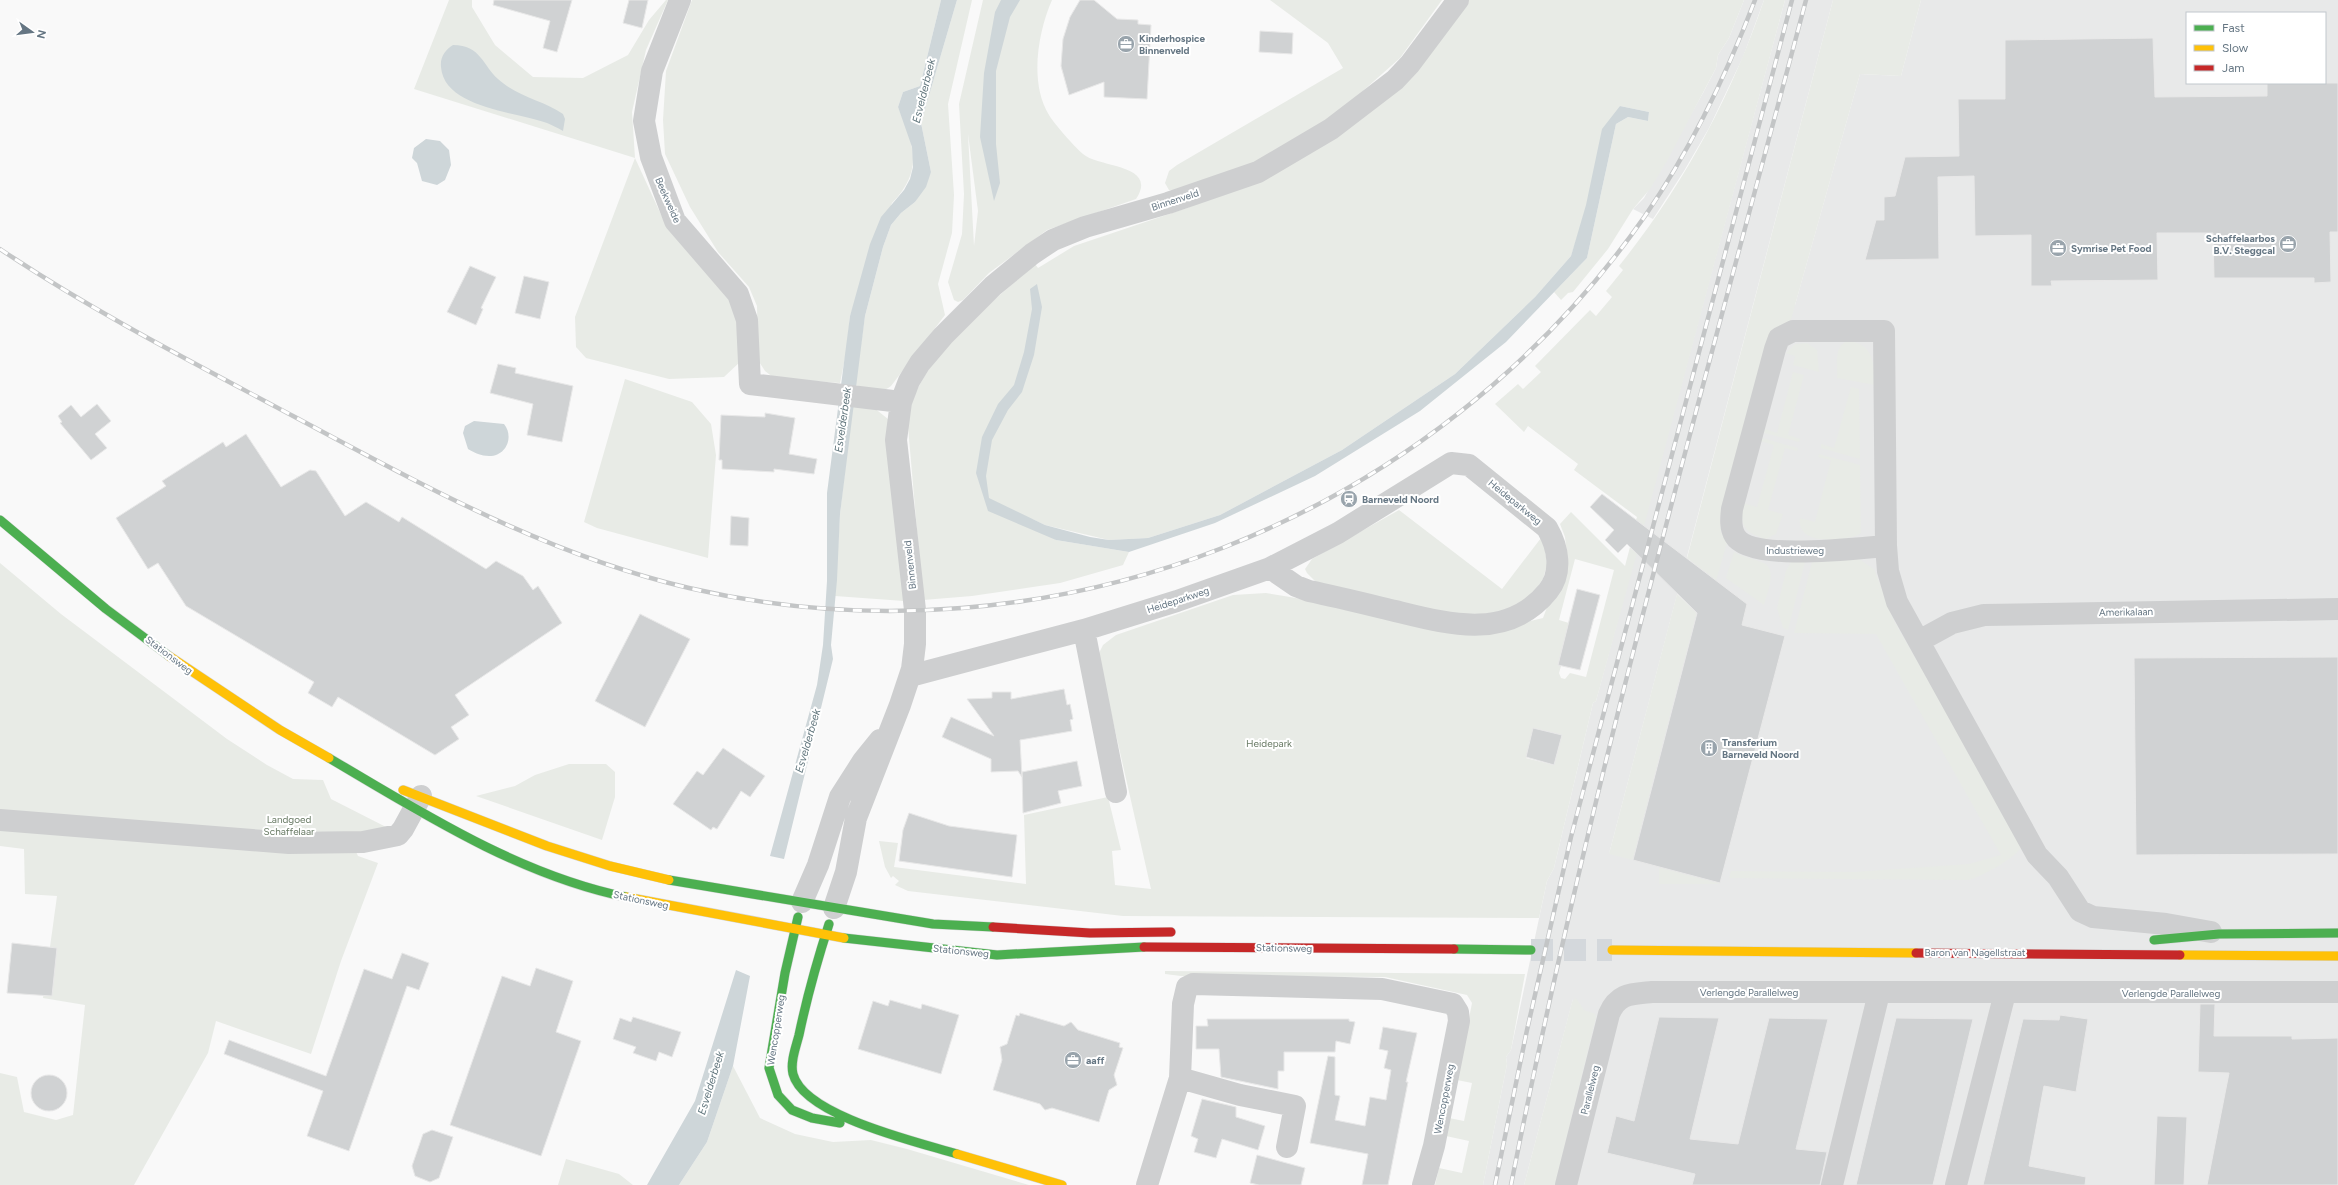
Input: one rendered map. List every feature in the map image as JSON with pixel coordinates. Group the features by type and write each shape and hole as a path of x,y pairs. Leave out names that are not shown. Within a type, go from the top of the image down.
{"main road":[{"name":"Stationsweg","path":"0,520 106,609 198,677 351,772 417,802 610,866 680,882 933,924 1090,933 1181,932"},
{"name":"Stationsweg","path":"351,772 417,802 511,859 603,892 825,936 997,955 1164,946 1531,950"},
{"name":"Wencopperweg","path":"802,902 795,931 769,1068 777,1096 786,1107 803,1116 874,1129 1062,1185"},
{"name":"Wencopperweg","path":"834,908 809,988 793,1060 793,1073 799,1088 816,1103 874,1129"},
{"path":"2142,940 2165,940 2219,934 2338,933"},
{"name":"Baron van Nagellstraat","path":"1612,950 2338,956"}],"street":[{"name":"Beekweide","path":"680,0 652,71 644,121 651,157 675,220 738,294 747,320 750,384 832,395 901,402"},
{"name":"Binnenveld","path":"834,908 846,872 856,818 893,726 910,676 915,644 915,610 896,440 901,402 909,381 920,363 943,336 993,286 1032,254 1053,240 1085,226 1168,203 1258,172 1331,129 1395,80 1410,64 1458,0"},
{"name":"Industrieweg","path":"1793,331 1884,331 1886,546 1840,550 1765,551 1746,546 1735,537 1731,520 1732,509 1775,349 1779,338 1784,334 1793,331"},
{"name":"Heideparkweg","path":"910,676 1084,630 1177,601 1270,568 1338,533 1451,463 1468,465 1547,528 1554,541 1558,556 1556,574 1550,588 1533,607 1506,620 1469,626 1434,620 1309,591 1296,586 1270,568"},
{"path":"1886,546 1891,585 1897,602 1920,641 2037,855 2058,877 2080,911 2093,917 2166,924 2219,934"},
{"name":"Amerikalaan","path":"1920,641 1952,623 1984,615 2338,609"},
{"path":"1084,630 1116,792"},
{"name":"Binnenveld","path":"802,902 818,866 840,797 863,761 893,726"},
{"path":"0,820 289,843 363,842 398,835 417,802"},
{"name":"Wencopperweg","path":"1180,1078 1184,995 1187,987 1193,984 1382,989 1453,1004 1458,1012 1459,1021 1437,1130 1423,1185"},
{"name":"Verlengde Parallelweg","path":"1620,998 1652,992 2338,992"},
{"path":"1832,1185 1879,993"},
{"path":"1956,1185 2005,993"},
{"name":"Parallelweg","path":"1566,1185 1605,1030 1613,1005 1620,998"},
{"path":"1147,1185 1180,1078 1240,1095 1295,1106 1288,1147"}],"shaded area":[{"path":"1744,0 1764,0 1743,57 1709,128 1684,171 1653,219 1633,209 1644,198 1703,93 1716,68 1718,55 1729,38"},
{"path":"1785,0 1833,0 1609,854 1632,788 1652,793 1698,615 1702,579 1774,305 1795,305 1860,74 1901,76 1921,0 2338,0 2338,1185 1540,1185 1573,999 1524,1185 1483,1185 1507,1064 1506,1057 1511,1050 1547,881 1554,868 1593,703 1596,701"}],"green space":[{"path":"449,0 472,0 472,7 495,45 533,77 583,78 628,55 649,20 666,0 668,0 646,50 632,112 635,158 414,89"},
{"path":"692,0 941,0 920,86 903,92 898,107 912,145 912,168 909,179 902,191 892,203 850,316 847,348 840,383 774,378 765,371 758,360 757,306 749,287 718,252 690,207 665,154 663,120 666,71"},
{"path":"957,0 972,0 948,104 954,195 952,233 938,284 945,315 891,386 883,390 869,389 855,385 865,316 883,247 891,225 901,213 915,202 931,172 921,123"},
{"path":"983,0 1052,0 1043,27 1038,58 1037,73 1043,102 1049,115 1070,141 1083,154 1091,159 1134,173 1140,179 1141,188 1136,199 1047,230 989,273 963,300 958,302 954,300 948,282 962,234 964,194 959,104","holes":["968,134 978,211 974,246"]},
{"path":"1270,0 1442,0 1400,58 1356,97 1325,121 1250,166 1180,191 1169,190 1165,183 1169,171 1177,165 1343,68 1328,43"},
{"path":"1467,0 1744,0 1729,38 1718,55 1716,68 1667,161 1650,189 1633,209 1608,249 1573,292 1568,293 1561,300 1554,292 1587,258 1616,124 1628,117 1648,121 1649,112 1620,106 1571,256 1535,297 1455,374 1342,450 1220,515 1148,538 1109,540 1045,525 1032,519 1056,540 1129,552 1123,565 1060,583 972,596 923,600 907,415 916,391 929,370 960,331 1035,264 1038,268 1074,246 1187,208 1261,178 1293,162"},
{"path":"1764,0 1785,0 1644,526 1636,520 1637,517 1574,470 1578,464 1528,426 1524,432 1495,404 1518,384 1523,389 1541,372 1535,366 1590,310 1596,316 1612,297 1606,291 1623,270 1619,266 1664,205 1684,173 1721,105 1737,71"},
{"path":"1833,0 1921,0 1901,76 1860,74 1790,323 1764,350 1720,517 1721,532 1727,543 1716,581 1687,558"},
{"path":"635,158 663,219 736,308 741,361 724,377 669,379 586,358 576,347 575,317"},
{"path":"1847,341 1863,346 1871,356 1875,385 1837,378 1838,352"},
{"path":"1807,343 1817,350 1819,372 1793,365 1795,356 1786,353 1795,344"},
{"path":"1793,372 1804,375 1788,435 1800,439 1799,442 1764,433 1765,429 1777,433"},
{"path":"625,379 692,402 711,424 716,455 708,558 597,528 584,522"},
{"path":"1851,387 1859,389 1860,459 1821,448 1821,444 1834,448"},
{"path":"852,407 873,407 888,419 890,464 904,601 835,596 840,514"},
{"path":"1762,438 1798,448 1797,451 1785,448 1768,510 1783,514 1776,534 1766,539 1748,531 1743,523 1742,517 1743,503 1757,507 1774,445 1761,441"},
{"path":"1819,454 1860,465 1861,533 1858,535 1842,539 1822,539 1812,537 1805,533 1801,527 1800,518 1815,522 1831,460 1818,457"},
{"path":"1399,510 1502,589 1541,538 1545,548 1547,565 1543,579 1527,602 1478,620 1321,587 1307,573 1305,569 1312,559"},
{"name":"Heidepark","path":"1571,512 1625,566 1630,547 1637,553 1596,701 1593,703 1554,868 1547,881 1539,918 1123,916 908,891 895,885 899,881 893,876 891,878 885,867 879,841 898,843 894,867 1026,884 1024,815 1108,797 1121,850 1112,851 1115,885 1151,889 1098,655 1103,645 1116,635 1233,595 1266,593 1489,631 1543,618 1567,554 1565,537 1560,524","holes":["1575,559 1614,570 1586,677 1570,673 1565,679 1561,678 1559,673 1561,666 1558,665 1569,623 1559,620","1534,728 1562,735 1554,765 1526,758"]},
{"path":"1734,552 1761,562 1769,569 1771,574 1764,605 1726,578"},
{"path":"1806,558 1788,630 1783,628 1777,608 1786,571 1791,562"},
{"path":"1813,558 1859,559 1874,569 1894,621 2023,845 2014,855 1998,866 1982,875 1968,880 1729,878 1731,871 1854,872 1969,864 2001,855 1876,634 1794,633"},
{"name":"Landgoed Schaffelaar","path":"0,563 61,614 227,739 267,765 293,779 323,780 331,799 390,829 348,835 358,856 378,863 341,961 311,1054 216,1021 208,1053 134,1185 0,1185 0,1073 17,1077 24,1112 56,1120 73,1115 85,1005 43,998 57,896 25,894 24,849 0,846"},
{"path":"1677,594 1697,613 1633,860 1609,854"},
{"path":"569,764 606,764 615,772 615,797 602,840 476,796 515,786 535,775"},
{"path":"1659,867 1720,883 1720,884 1659,884"},
{"path":"1165,971 1525,974 1511,1050 1506,1057 1507,1064 1483,1185 1435,1185 1439,1168 1462,1173 1469,1141 1446,1136 1449,1118 1464,1121 1472,1083 1457,1080 1472,1003 1467,995 1385,977 1181,976 1165,974"},
{"path":"1576,998 1584,1010 1595,1014 1596,1017 1555,1185 1524,1185 1572,1002"},
{"path":"733,1066 760,1118 795,1134 833,1142 871,1140 907,1149 1029,1185 679,1185 707,1142"},
{"path":"566,1159 619,1174 633,1185 558,1185"}],"water":[{"name":"Esvelderbeek","path":"941,0 957,0 921,123 931,172 926,187 915,202 901,213 891,225 883,247 865,316 840,514 837,580 831,645 833,659 784,859 770,856 817,685 823,645 827,581 827,493 850,316 870,244 881,217 904,190 910,179 913,167 912,147 898,107 903,92 920,86"},
{"path":"1001,0 1020,0 1010,17 996,71 996,144 1000,183 994,201 980,137 984,73 995,12"},
{"path":"453,45 470,48 476,52 493,74 506,85 563,114 565,119 563,131 547,123 484,106 468,100 455,92 445,81 441,67 441,60 444,54"},
{"path":"1620,106 1649,112 1648,121 1628,117 1616,124 1587,258 1506,342 1420,411 1315,476 1215,523 1129,552 1056,540 988,511 976,473 982,437 998,404 1014,385 1024,352 1032,309 1030,289 1037,284 1042,307 1034,355 1022,392 1008,410 992,440 986,476 989,498 1045,525 1090,537 1109,540 1148,538 1220,515 1342,450 1455,374 1535,297 1571,256 1586,205 1602,129"},
{"path":"426,139 440,141 449,150 451,165 445,180 437,185 422,181 417,163 412,158 414,148"},
{"path":"474,421 504,424 507,429 508,439 507,444 500,453 489,456 478,454 468,449 463,433 465,426"},
{"name":"Esvelderbeek","path":"736,970 750,976 733,1066 707,1142 679,1185 647,1185 695,1101"}],"building":[{"path":"494,0 572,0 557,52 543,48 550,21 493,5"},
{"path":"629,0 648,0 642,28 623,23"},
{"path":"1080,0 1094,0 1117,19 1138,20 1138,24 1151,25 1147,99 1104,97 1104,82 1069,95 1061,66 1063,39 1070,17"},
{"path":"1260,31 1293,33 1292,54 1259,52"},
{"path":"2153,38 2155,97 2267,96 2267,84 2338,83 2338,232 2330,232 2331,282 2314,283 2314,278 2214,278 2213,233 2157,233 2158,280 2051,281 2052,286 2031,286 2031,235 1975,236 1974,176 1938,177 1939,259 1865,260 1876,220 1884,220 1884,197 1895,196 1905,157 1959,156 1958,99 2005,99 2005,40"},
{"path":"470,266 496,277 481,308 483,309 476,325 447,312"},
{"path":"524,276 549,282 540,319 515,313"},
{"path":"498,364 516,368 515,373 573,386 562,442 527,435 533,404 490,393"},
{"path":"97,404 111,421 95,434 107,448 91,460 60,423 62,422 58,416 71,405 81,417"},
{"path":"765,413 795,418 789,454 817,459 814,474 774,469 774,472 722,469 722,460 719,460 721,415 765,417"},
{"path":"246,434 281,487 310,470 316,471 345,516 366,502 399,522 402,517 486,569 496,561 523,576 533,590 538,586 562,623 455,695 469,715 451,727 459,739 435,755 338,697 332,707 308,693 314,682 186,606 158,563 148,569 116,518 166,486 162,481 223,442 226,447"},
{"name":"Transferium Barneveld Noord","path":"1602,494 1747,604 1742,625 1785,636 1720,883 1633,860 1697,613 1627,544 1618,553 1605,540 1614,530 1590,507"},
{"path":"731,516 749,518 748,546 730,545"},
{"path":"1577,589 1600,595 1580,670 1558,665"},
{"path":"640,614 690,639 645,727 595,701"},
{"path":"2338,657 2338,854 2136,855 2134,658"},
{"path":"1064,689 1067,705 1070,704 1073,719 1070,720 1072,731 1020,740 1022,777 1018,771 991,772 991,759 942,737 951,717 994,736 967,699 992,698 992,692 1011,692 1011,699"},
{"path":"1533,728 1562,735 1554,765 1526,757"},
{"path":"723,748 765,776 750,797 741,791 717,829 713,827 711,830 673,804 697,771 703,775"},
{"path":"1077,761 1082,786 1058,791 1061,803 1023,813 1022,772"},
{"path":"909,813 949,826 1017,835 1012,877 899,861 903,830"},
{"path":"12,943 57,948 52,996 7,993"},
{"path":"402,953 429,963 419,990 407,986 349,1151 307,1136 323,1091 224,1054 229,1040 326,1076 364,969 392,979"},
{"path":"536,968 573,981 556,1032 581,1041 541,1156 450,1125 502,976 530,986"},
{"path":"890,1000 921,1009 922,1004 959,1015 941,1074 858,1049 873,1001 888,1006"},
{"path":"2200,1004 2215,1004 2214,1036 2292,1036 2292,1039 2338,1038 2338,1185 2207,1185 2229,1073 2198,1072"},
{"path":"1020,1013 1064,1026 1071,1022 1078,1030 1120,1043 1119,1047 1123,1048 1114,1075 1117,1085 1109,1090 1099,1122 1052,1108 1045,1110 1040,1104 993,1090 1002,1060 1000,1047 1007,1044 1016,1015 1019,1016"},
{"path":"2060,1015 2088,1019 2076,1092 2044,1086 2029,1166 2086,1177 2085,1185 1983,1185 2023,1019 2059,1020"},
{"path":"633,1017 681,1032 672,1057 659,1052 656,1061 633,1053 636,1047 613,1039 620,1018 631,1022"},
{"path":"1659,1017 1719,1018 1690,1139 1738,1144 1769,1018 1828,1019 1796,1149 1827,1152 1820,1185 1692,1185 1695,1174 1607,1153 1616,1116 1634,1121"},
{"path":"1896,1018 1973,1019 1933,1185 1856,1185"},
{"path":"1207,1019 1349,1019 1349,1021 1355,1022 1350,1044 1336,1041 1335,1052 1284,1052 1284,1071 1278,1071 1278,1089 1221,1077 1219,1049 1196,1049 1196,1026 1208,1026"},
{"path":"1383,1027 1417,1033 1406,1082 1408,1082 1388,1185 1362,1185 1368,1154 1310,1143 1328,1056 1335,1057 1335,1095 1340,1096 1335,1120 1365,1126 1370,1097 1386,1100 1391,1070 1384,1068 1388,1051 1379,1049"},
{"path":"49,1075 59,1078 64,1083 67,1093 64,1103 59,1108 49,1111 39,1108 34,1103 31,1093 34,1083 39,1078"},
{"path":"1202,1099 1236,1107 1236,1117 1265,1126 1258,1150 1222,1139 1216,1158 1194,1152 1198,1139 1191,1136"},
{"path":"2157,1116 2187,1117 2184,1185 2154,1185"},
{"path":"432,1130 453,1137 439,1178 430,1182 415,1176 412,1166 423,1134"},
{"path":"1257,1155 1305,1168 1301,1185 1259,1185 1250,1183"}],"tunnel":[{"path":"1531,950 1612,950"}],"railway":[{"path":"0,249 108,316 389,467 486,515 585,557 636,574 689,588 826,609 962,608 1095,587 1224,548 1345,489 1457,414 1558,323 1645,216 1678,165 1720,84 1755,0"},
{"path":"1495,1185 1527,1030 1571,837 1792,0"},
{"path":"1511,1185 1542,1035 1612,738 1649,590 1806,0"}],"traffic: fast":[{"path":"0,520 106,609 169,656"},
{"path":"329,758 472,840 510,858 548,874 586,887 626,897"},
{"path":"669,880 933,924 993,927"},
{"path":"798,917 785,973 769,1068 778,1095 792,1110 812,1118 840,1123"},
{"path":"829,924 805,1007 792,1065 793,1074 802,1089 818,1103 839,1115 891,1134 957,1154"},
{"path":"2154,940 2219,934 2338,933"},
{"path":"844,938 997,955 1144,947"},
{"path":"1454,949 1531,950"}],"traffic: slow":[{"path":"169,656 280,730 329,758"},
{"path":"403,790 547,846 610,866 669,880"},
{"path":"626,897 844,938"},
{"path":"1612,950 1916,953"},
{"path":"2180,955 2338,956"},
{"path":"957,1154 1062,1185"}],"traffic: jam":[{"path":"993,927 1090,933 1171,932"},
{"path":"1144,947 1454,949"},
{"path":"1916,953 2180,955"}],"place":[{"name":"Kinderhospice Binnenveld","path":"1126,44"},
{"name":"Schaffelaarbos B.V. Steggcal","path":"2288,244"},
{"name":"Symrise Pet Food","path":"2058,248"},
{"name":"Barneveld Noord","path":"1349,499"},
{"name":"Transferium Barneveld Noord","path":"1709,748"},
{"name":"aaff","path":"1073,1060"}]}
